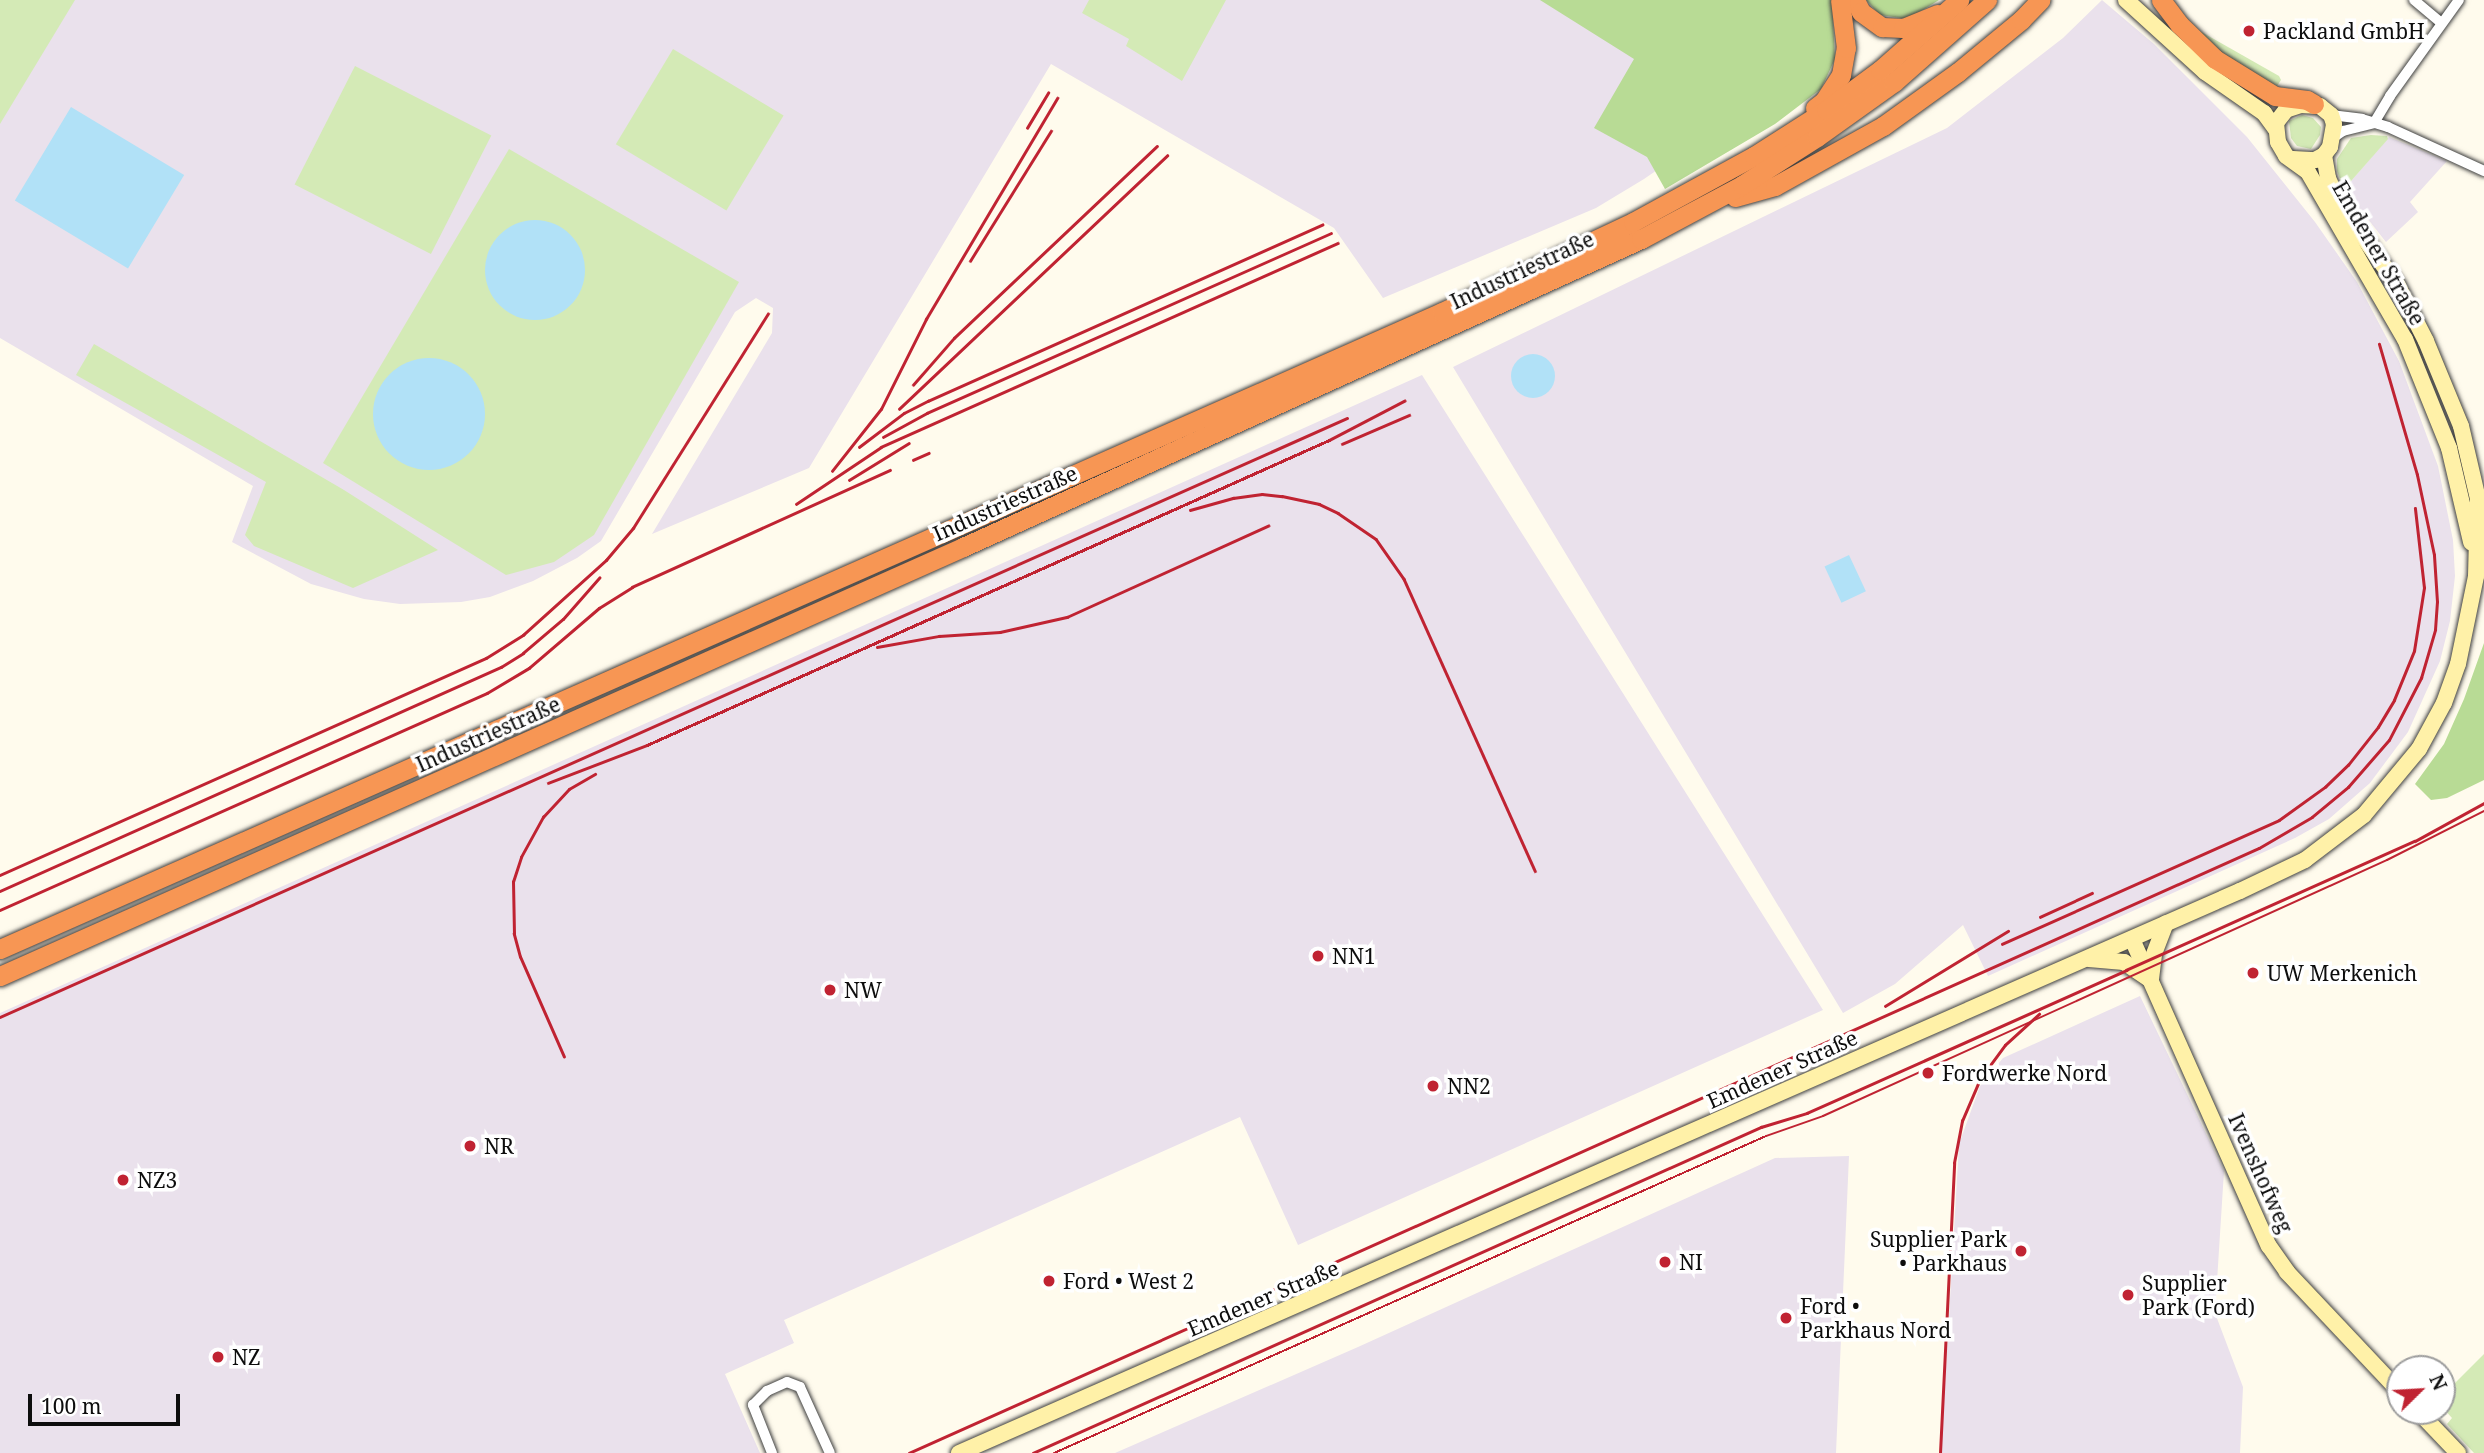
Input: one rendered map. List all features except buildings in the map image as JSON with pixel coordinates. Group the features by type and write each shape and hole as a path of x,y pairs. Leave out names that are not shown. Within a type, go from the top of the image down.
{"highway":[{"path":"1754,156 1824,101 1841,75 1846,48 1840,0"},
{"path":"1855,0 1861,12 1882,27 1903,29 1956,3"},
{"name":"Industriestraße","path":"0,976 1462,322 1704,206 1779,162 1854,111 1931,51 1987,0"},
{"path":"1704,206 1775,186 1883,126 1958,72 2040,0"},
{"path":"2161,0 2187,33 2214,59 2275,96 2307,100 2314,104"},
{"name":"Industriestraße","path":"0,949 1442,312 1633,222 1754,156 1826,110 1869,78 1956,3"}],"street":[{"path":"2126,0 2205,72 2264,113 2275,128 2280,147 2293,159 2310,160 2324,155 2334,137 2346,130 2374,123 2459,0"},
{"path":"2414,0 2441,23"},
{"path":"2181,48 2280,110 2314,104 2331,115 2362,119 2425,143 2484,171"},
{"path":"2275,128 2286,110"},
{"path":"2331,115 2334,137"},
{"name":"Emdener Straße","path":"959,1453 2132,939 2305,860 2347,830 2385,792 2419,749 2444,703 2466,632 2476,576 2478,499 2470,458 2455,409 2407,300 2339,203 2328,178 2324,155"},
{"name":"Emdener Straße","path":"2293,159 2308,172 2331,216 2370,273 2423,376 2455,467 2476,576"},
{"path":"2085,959 2124,962 2151,981 2154,954 2166,923"},
{"name":"Ivenshofweg","path":"2132,939 2269,1246 2287,1272 2386,1377"},
{"path":"772,1453 753,1405 767,1391 787,1382 800,1387 830,1453"},
{"path":"2431,1425 2458,1453"}],"shaded area":[{"path":"0,0 1788,0 1794,76 1644,179 1596,208 1383,298 1334,228 1051,64 809,468 652,534 772,333 773,308 756,298 735,312 601,541 577,558 533,581 490,597 461,602 400,604 364,599 311,584 232,542 253,486 0,338"},
{"path":"2102,0 2154,44 2247,137 2315,222 2357,282 2399,361 2438,466 2453,540 2455,576 2450,621 2440,661 2408,732 2370,783 2329,819 2295,838 1988,976 1963,925 1895,984 1843,1013 1453,367 1947,128 2063,38"},
{"path":"2389,137 2447,161 2410,202 2418,212 2386,242 2344,189"},
{"path":"1422,375 1823,1010 1298,1245 1240,1117 784,1320 794,1343 725,1374 760,1453 0,1453 0,1013"},
{"path":"2140,996 2224,1171 2215,1313 2243,1387 2240,1453 1941,1453 1959,1144 1980,1086 2003,1058"},
{"path":"1849,1156 1836,1453 1115,1453 1358,1347 1775,1158"}],"green space":[{"path":"0,0 75,0 0,124"},
{"path":"1089,0 1226,0 1182,81 1126,46 1129,39 1082,13"},
{"path":"1540,0 1832,0 1835,59 1821,89 1775,124 1665,189 1647,157 1594,128 1634,59"},
{"path":"1866,0 1939,0 1908,19 1880,15"},
{"path":"2191,26 2279,76 2281,80 2277,86 2240,71"},
{"path":"673,49 784,115 726,211 616,144"},
{"path":"355,66 491,135 431,254 295,185"},
{"path":"2302,115 2313,118 2321,127 2320,135 2311,149 2297,146 2291,138 2289,121"},
{"path":"2387,136 2388,139 2344,189 2337,171 2337,159 2351,138"},
{"path":"509,149 739,282 594,535 554,562 506,575 323,463"},
{"path":"94,344 344,490 438,550 353,588 254,546 245,535 266,482 76,375"},
{"path":"2484,643 2484,780 2447,798 2431,800 2415,784 2444,744"},
{"path":"2484,1354 2484,1453 2474,1453 2448,1425 2456,1425 2456,1382"}],"water":[{"path":"71,107 184,175 128,268 15,200"},
{"path":"535,220 563,228 577,242 585,270 577,298 563,312 535,320 507,312 493,298 485,270 493,242 507,228"},
{"path":"1533,354 1548,361 1555,376 1548,391 1533,398 1518,391 1511,376 1518,361"},
{"path":"429,358 450,363 468,375 480,393 485,414 480,435 468,453 450,465 429,470 408,465 390,453 378,435 373,414 378,393 390,375 408,363"},
{"path":"1849,555 1866,591 1841,603 1825,566"}],"tram line":[{"path":"1054,1453 1766,1136 1823,1116 2387,860 2484,811"}],"railway":[{"path":"1027,128 1048,93"},
{"path":"832,471 881,409 926,319 1057,98"},
{"path":"970,261 1051,131"},
{"path":"913,385 954,338 1157,146"},
{"path":"899,409 1167,156"},
{"path":"859,447 904,413 928,401 1322,225"},
{"path":"883,437 927,413 1331,233"},
{"path":"796,504 881,447 1338,243"},
{"path":"0,875 486,658 523,635 606,560 633,528 768,314"},
{"path":"909,1453 2259,848 2312,817 2348,787 2389,740 2421,678 2435,630 2437,602 2434,555 2417,475 2379,344"},
{"path":"548,783 647,745 1329,440 1404,401"},
{"path":"1342,444 1409,415"},
{"path":"0,1017 1347,418"},
{"path":"849,480 909,443"},
{"path":"913,460 929,453"},
{"path":"0,910 487,693 529,668 599,608 632,587 890,470"},
{"path":"1190,510 1233,498 1262,494 1282,496 1319,504 1338,513 1376,539 1404,579 1535,871"},
{"path":"2002,944 2279,820 2325,787 2348,765 2378,727 2394,700 2414,651 2424,588 2415,509"},
{"path":"877,647 939,636 1000,632 1067,617 1268,526"},
{"path":"0,891 501,667 523,653 563,619 599,578"},
{"path":"564,1057 520,957 514,934 513,882 521,857 543,817 569,789 595,774"},
{"path":"1033,1453 1761,1127 1807,1113 2415,841 2484,803"},
{"path":"2040,917 2092,893"},
{"path":"1885,1006 2008,931"},
{"path":"1940,1453 1954,1163 1962,1121 1980,1079 2005,1045 2039,1014"}],"place":[{"name":"Packland GmbH","path":"2249,31"},
{"name":"NN1","path":"1318,956"},
{"name":"UW Merkenich","path":"2253,973"},
{"name":"NW","path":"830,990"},
{"name":"Fordwerke Nord","path":"1928,1073"},
{"name":"NN2","path":"1433,1086"},
{"name":"NR","path":"470,1146"},
{"name":"NZ3","path":"123,1180"},
{"name":"Supplier Park • Parkhaus","path":"2021,1251"},
{"name":"NI","path":"1665,1262"},
{"name":"Ford • West 2","path":"1049,1281"},
{"name":"Supplier Park (Ford)","path":"2128,1295"},
{"name":"Ford • Parkhaus Nord","path":"1786,1318"},
{"name":"NZ","path":"218,1357"}]}
